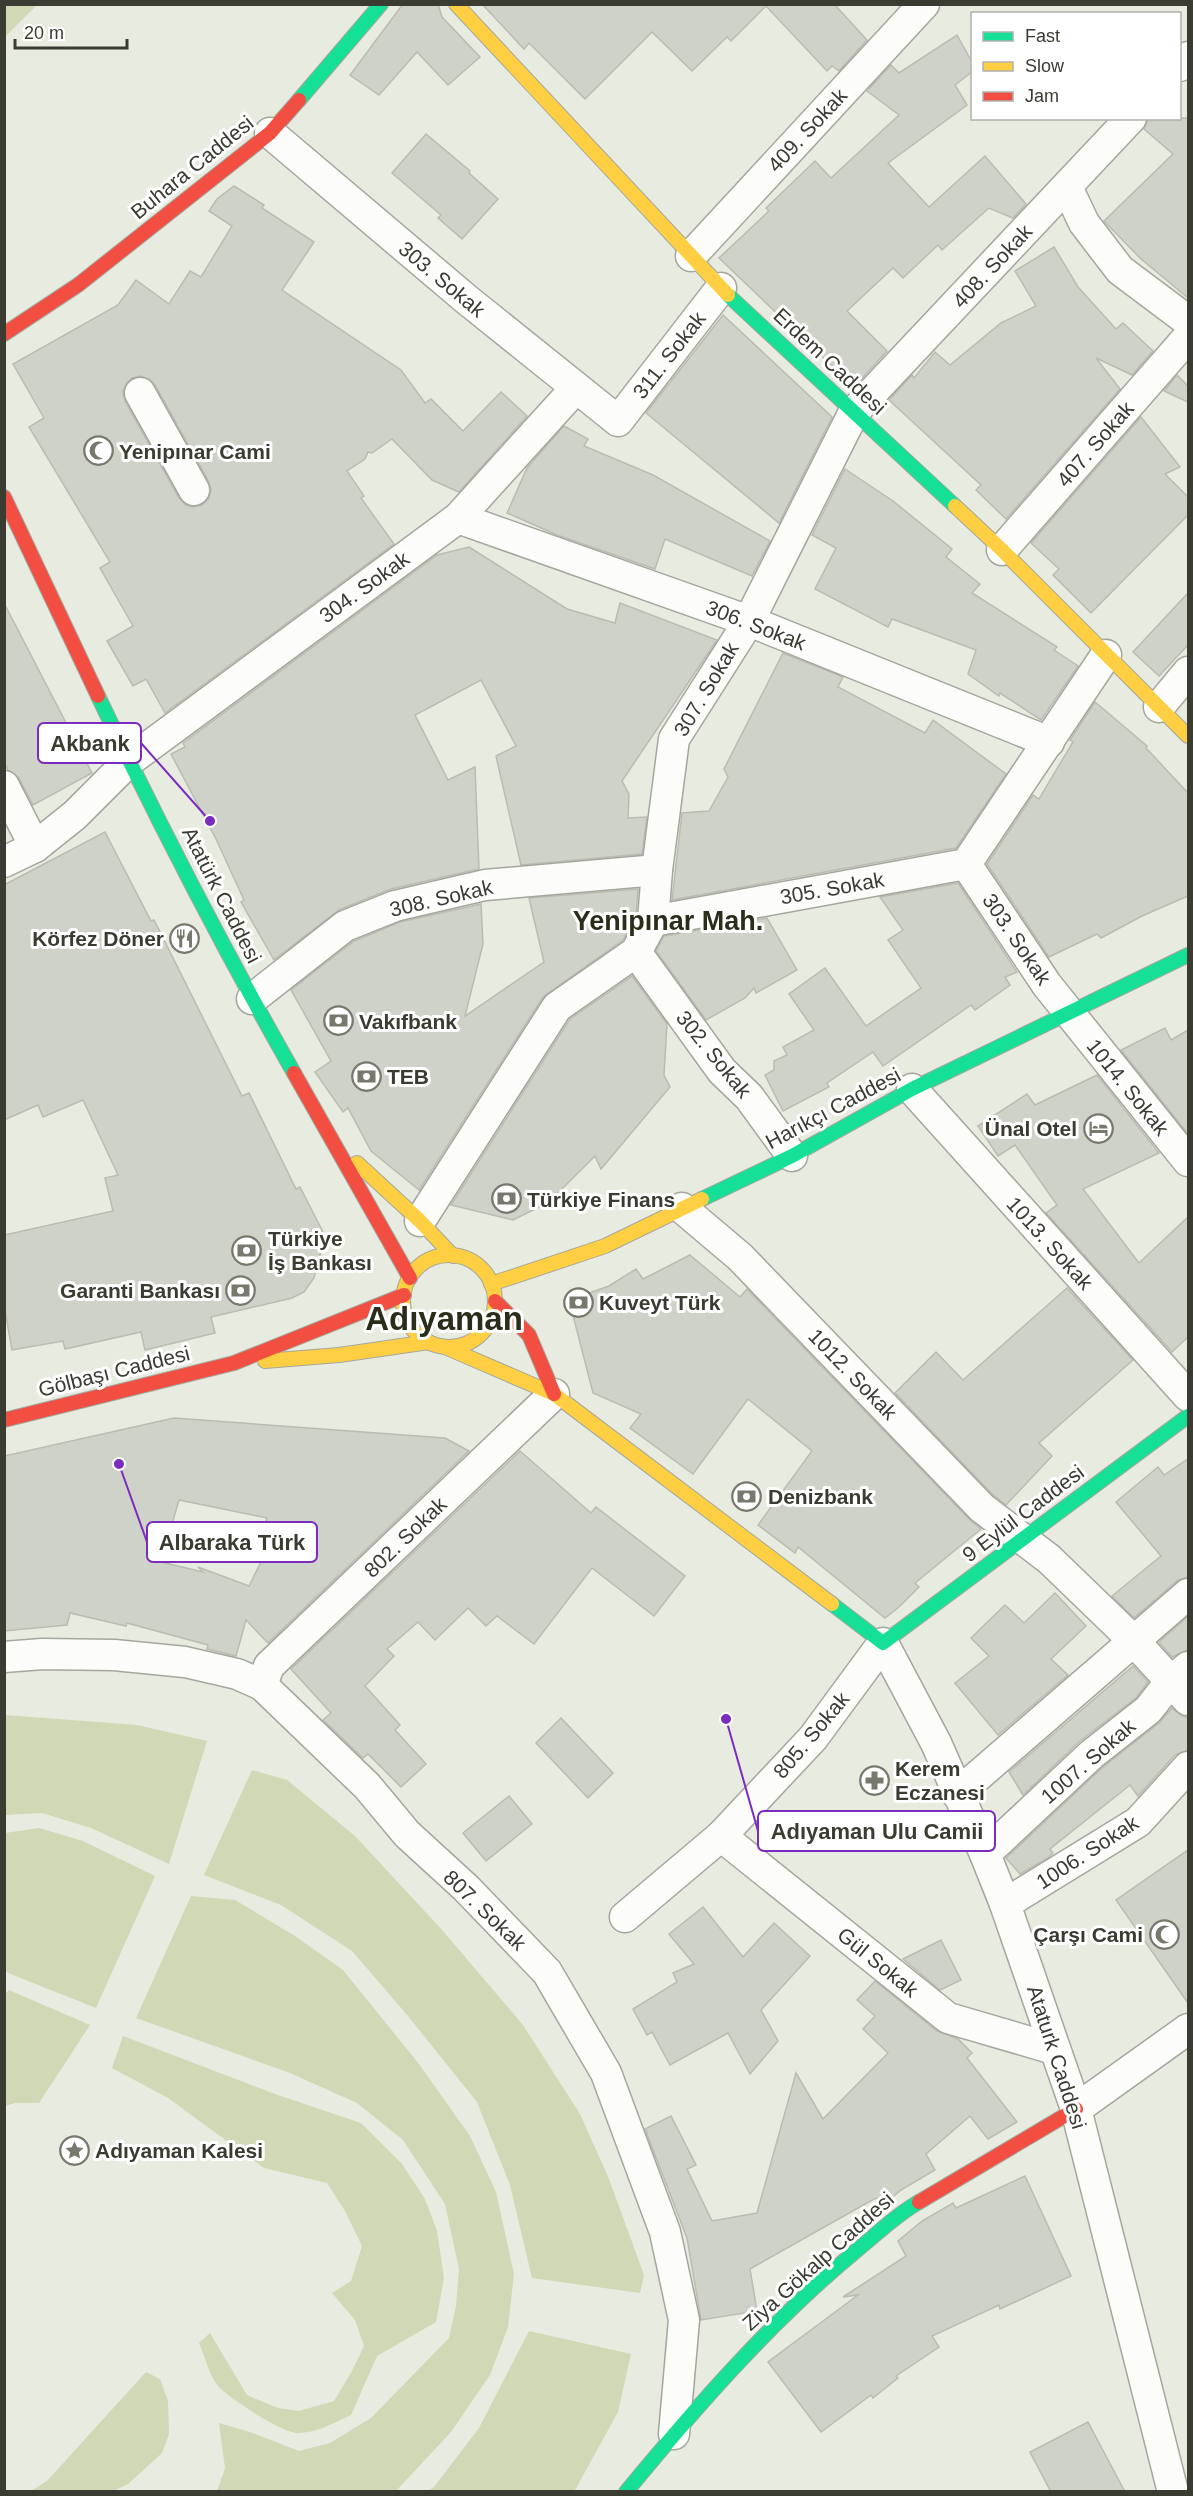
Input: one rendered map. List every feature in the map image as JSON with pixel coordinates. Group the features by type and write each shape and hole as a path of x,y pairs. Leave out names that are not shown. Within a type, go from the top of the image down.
{"main road":[{"name":"Buhara Caddesi","path":"4,334 78,285 270,133 381,4"},
{"name":"Erdem Caddesi","path":"456,4 721,288 1002,550 1188,736"},
{"name":"Atatürk Caddesi","path":"4,497 129,761 252,999 410,1278"},
{"name":"Harıkçı Caddesi","path":"491,1284 605,1246 792,1156 912,1089 1188,955"},
{"name":"Atatürk Caddesi","path":"335,1143 420,1221 453,1256"},
{"path":"445,1347 462,1345 477,1338 492,1317 495,1301 491,1284 476,1264 453,1256 428,1261 421,1265 410,1278 404,1295 404,1310 410,1326 429,1342 554,1394 883,1643"},
{"name":"Gölbaşı Caddesi","path":"4,1420 234,1363 404,1295"},
{"path":"495,1301 530,1335 554,1394"},
{"name":"Gölbaşı Caddesi","path":"234,1363 339,1355 429,1342"},
{"name":"9 Eylül Caddesi","path":"883,1643 1188,1416"},
{"name":"Ziya Gökalp Caddesi","path":"626,2492 674,2434 751,2349 821,2280 911,2206 1076,2109"}],"street":[{"name":"409. Sokak","path":"691,256 924,4"},
{"name":"408. Sokak","path":"854,412 1129,120"},
{"name":"303. Sokak","path":"270,133 575,389 618,421"},
{"path":"1067,186 1084,223 1120,270 1188,321"},
{"name":"311. Sokak","path":"618,421 721,288"},
{"name":"407. Sokak","path":"1002,550 1188,337"},
{"name":"304. Sokak","path":"4,862 34,847 75,814 129,761 458,518 575,389"},
{"path":"140,393 194,490"},
{"name":"307. Sokak","path":"653,921 657,870 674,739 748,621 854,412"},
{"name":"306. Sokak","path":"458,518 748,621 1049,742"},
{"path":"966,864 1107,655"},
{"path":"1159,707 1188,672"},
{"path":"4,786 34,847"},
{"name":"303. Sokak","path":"966,864 1047,985 1069,1013"},
{"name":"305. Sokak","path":"653,921 966,864"},
{"name":"308. Sokak","path":"252,999 345,926 395,906 484,885 657,870"},
{"path":"420,1221 557,1007 636,952 653,921"},
{"name":"302. Sokak","path":"636,952 722,1071 749,1097 792,1156"},
{"name":"1014. Sokak","path":"1069,1013 1188,1161"},
{"name":"1013. Sokak","path":"912,1089 1188,1396"},
{"name":"1012. Sokak","path":"682,1208 740,1257 982,1508 1024,1539 1183,1683"},
{"name":"802. Sokak","path":"262,1684 269,1666 554,1394"},
{"path":"957,1794 1188,1594"},
{"name":"Ataturk Caddesi","path":"883,1643 936,1743 1005,1904 1076,2109 1173,2492"},
{"name":"805. Sokak","path":"625,1917 721,1836 813,1738 883,1643"},
{"name":"807. Sokak","path":"4,1657 114,1655 185,1662 237,1674 262,1684 367,1786 407,1834 466,1888 547,1972 606,2073 665,2232 684,2320 674,2434"},
{"name":"1007. Sokak","path":"984,1854 1092,1754 1183,1683"},
{"name":"1006. Sokak","path":"1005,1904 1138,1822 1188,1767"},
{"name":"Gül Sokak","path":"721,1836 948,2018 1054,2049"},
{"path":"1076,2109 1188,2029"}],"green space":[{"path":"5,4 37,5 5,37"},
{"path":"5,1715 137,1725 207,1741 169,1864 91,1828 42,1813 5,1815"},
{"path":"252,1770 287,1780 355,1836 443,1931 523,2025 580,2114 609,2179 644,2275 640,2293 532,2278 510,2185 477,2102 408,2016 352,1951 281,1905 204,1875"},
{"path":"39,1828 83,1841 155,1876 96,2008 8,1973 5,1969 5,1833"},
{"path":"191,1896 235,1900 295,1936 343,1970 419,2064 470,2136 496,2192 514,2274 508,2327 490,2375 451,2432 396,2491 217,2491 225,2468 219,2423 299,2451 330,2443 371,2418 449,2338 456,2306 459,2269 445,2204 403,2140 357,2103 290,2073 136,2018"},
{"path":"9,1990 90,2025 39,2103 15,2103 5,2106 4,1995"},
{"path":"123,2036 275,2094 361,2123 402,2164 425,2199 437,2231 444,2278 436,2322 377,2356 351,2415 326,2427 305,2433 280,2427 244,2406 218,2386 199,2343 210,2333 247,2395 278,2408 299,2411 334,2401 364,2346 355,2320 332,2293 351,2281 362,2246 345,2211 327,2183 264,2168 168,2098 112,2068"},
{"path":"529,2331 631,2354 618,2412 575,2490 427,2491 434,2487 479,2428"},
{"path":"146,2372 160,2379 168,2401 169,2434 162,2453 128,2484 113,2491 31,2491 47,2481"}],"building":[{"path":"403,4 438,4 442,17 480,57 448,85 417,52 379,95 350,75"},
{"path":"482,4 834,4 867,40 839,71 832,66 827,71 766,6 731,41 727,37 692,71 652,32 585,99 529,43 524,49"},
{"path":"957,35 971,60 971,73 955,85 967,105 888,163 929,207 985,156 1026,204 1013,218 989,208 942,250 938,245 903,278 893,268 847,311 887,351 854,387 719,258 769,211 766,208 815,161 831,178 899,115 867,91 891,65 899,73"},
{"path":"1188,118 1188,298 1141,259 1104,221 1173,154 1144,129 1147,120"},
{"path":"426,134 470,171 469,173 498,199 462,239 438,218 441,215 392,173"},
{"path":"234,186 264,205 262,208 314,242 282,290 401,370 425,403 431,399 463,431 501,392 527,416 459,492 432,480 392,439 372,453 368,452 365,459 347,471 364,496 361,498 394,544 165,713 146,679 133,686 107,641 133,626 100,568 110,562 29,427 44,418 13,364 118,305 136,280 169,304 190,271 201,277 232,226 209,211 217,199","holes":["141,376 149,379 155,385 209,482 211,490 209,498 202,505 193,507 186,505 179,498 125,401 123,392 126,384 132,378"]},
{"path":"1054,247 1078,287 1116,329 1123,323 1153,351 1132,375 1096,358 1120,389 1006,519 976,490 981,485 889,400 912,375 914,378 935,352 950,365 1001,323 1036,306 1015,271"},
{"path":"723,315 832,417 779,523 646,413"},
{"path":"1177,375 1188,386 1188,402 1164,391"},
{"path":"1141,417 1180,467 1165,474 1188,497 1188,515 1091,613 1053,575 1059,569 1031,543"},
{"path":"564,426 588,439 584,446 653,475 770,541 752,576 665,539 655,569 557,535 507,513 527,468"},
{"path":"845,469 893,501 952,549 946,557 980,584 972,593 1057,647 1054,650 1078,666 1041,720 1000,693 999,696 968,674 976,650 892,619 888,627 815,589 836,548 812,535"},
{"path":"469,547 567,609 615,623 620,603 717,640 622,781 629,794 628,818 647,817 642,854 521,865 496,756 516,746 481,680 415,715 448,780 475,767 479,869 391,889 339,910 274,960 241,902 244,900 216,839 171,754 185,747 183,743 437,555"},
{"path":"1188,593 1188,645 1159,676 1133,652"},
{"path":"4,603 92,773 33,805 19,778 8,770 4,762"},
{"path":"783,653 843,677 838,687 925,733 933,720 1006,774 956,848 672,900 682,813 709,811 728,777 724,769"},
{"path":"1095,702 1147,746 1146,748 1188,793 1188,896 1142,916 1101,938 1097,934 1049,957 987,864 1033,795 1039,799 1073,742 1070,740"},
{"path":"105,832 151,921 154,920 242,1096 249,1093 296,1189 300,1187 325,1236 314,1278 304,1292 292,1298 211,1317 215,1333 145,1350 141,1332 65,1349 63,1341 12,1350 4,1305 4,1235 113,1211 105,1178 118,1175 83,1100 43,1117 38,1105 4,1120 4,885"},
{"path":"958,883 1017,972 1005,977 1010,985 975,1010 971,1005 883,1066 873,1052 827,1083 829,1087 783,1111 765,1075 774,1070 774,1061 787,1055 783,1047 814,1030 789,994 825,968 866,1026 921,988 888,940 903,930 880,897"},
{"path":"638,889 636,916 623,940 543,997 419,1190 371,1151 348,1108 343,1112 315,1072 331,1061 291,990 354,941 400,922 481,904 483,944 465,1016 544,962 529,898"},
{"path":"767,918 797,970 756,993 754,988 745,998 706,1020 656,951 664,936"},
{"path":"632,976 667,1024 664,1075 670,1087 601,1169 595,1156 548,1203 513,1220 451,1205 570,1019"},
{"path":"1165,1028 1171,1040 1188,1030 1188,1134 1121,1050"},
{"path":"1097,1075 1159,1153 1083,1189 1139,1263 1188,1217 1188,1337 1172,1352 1046,1213 1057,1205 1015,1145 998,1156 978,1126 1027,1094 1035,1105"},
{"path":"690,1255 740,1297 747,1289 981,1529 915,1583 919,1587 885,1618 798,1547 795,1553 758,1525 812,1451 748,1399 693,1474 630,1428 641,1414 593,1393 569,1300 609,1286 636,1269 643,1279"},
{"path":"1067,1288 1133,1360 1039,1443 1052,1456 1006,1505 993,1495 895,1393 936,1352 963,1380"},
{"path":"174,1418 445,1438 469,1451 268,1643 246,1620 236,1656 207,1649 208,1645 127,1623 126,1626 70,1613 67,1625 4,1631 4,1456","holes":["179,1500 267,1518 263,1527 275,1534 249,1586 198,1567 203,1572 161,1562"]},
{"path":"520,1451 591,1513 596,1507 685,1576 654,1616 592,1568 534,1644 497,1616 486,1626 468,1608 435,1640 418,1622 387,1649 394,1656 365,1686 400,1725 395,1730 426,1764 401,1787 368,1754 363,1758 323,1720 331,1713 291,1669"},
{"path":"1188,1459 1188,1577 1177,1581 1134,1618 1112,1596 1161,1556 1116,1502 1158,1467 1164,1475"},
{"path":"1055,1593 1086,1626 1051,1659 1068,1675 998,1735 955,1683 989,1656 971,1638 1005,1605 1024,1623"},
{"path":"1188,1616 1188,1650 1172,1657 1159,1642"},
{"path":"1133,1666 1148,1682 1136,1698 1080,1741 1023,1795 1009,1772"},
{"path":"1172,1708 1182,1716 1188,1717 1188,1750 1175,1755 1138,1796 1130,1785 1050,1849 1053,1853 1048,1858 1020,1874 1006,1858 1103,1767 1159,1723"},
{"path":"561,1718 613,1773 588,1798 536,1743"},
{"path":"509,1796 532,1824 486,1861 463,1833"},
{"name":"Çarşı Cami","path":"1188,1850 1188,2003 1116,1900"},
{"path":"703,1907 743,1957 774,1923 810,1956 761,2010 778,2041 750,2074 728,2033 670,2065 652,2032 647,2035 633,2009 677,1982 673,1973 694,1964 669,1934"},
{"path":"941,1940 961,1980 940,1990 903,1959"},
{"path":"875,1981 937,2031 958,2039 972,2053 967,2058 1017,2122 988,2139 970,2116 926,2154 935,2170 901,2190 882,2206 879,2198 874,2199 750,2269 757,2311 701,2320 687,2238 645,2129 671,2116 696,2165 687,2169 712,2221 757,2213 796,2073 823,2119 888,2053 863,2029 875,2016 857,2000"},
{"path":"1025,2176 1071,2276 1000,2309 999,2305 932,2336 939,2347 896,2376 898,2378 873,2398 871,2395 821,2432 768,2362 858,2295 843,2297 906,2256 898,2241 922,2221 953,2203 956,2208"},
{"path":"1088,2422 1125,2492 1051,2492 1030,2452"}],"traffic: fast":[{"path":"299,100 381,4"},
{"path":"728,295 955,506"},
{"path":"98,696 193,886 294,1073"},
{"path":"702,1199 792,1156 912,1089 1188,955"},
{"path":"832,1604 883,1643 1188,1416"},
{"path":"626,2492 708,2396 765,2335 825,2277 895,2218 919,2202"}],"traffic: slow":[{"path":"456,4 728,295"},
{"path":"955,506 1188,736"},
{"path":"357,1163 420,1221 453,1256"},
{"path":"491,1284 605,1246 702,1199"},
{"path":"449,1255 466,1259 481,1269 491,1284 495,1301 491,1318 481,1333 466,1343 449,1347 432,1343 417,1333 407,1318 403,1301 407,1284 417,1269 432,1259 449,1255"},
{"path":"265,1361 339,1355 429,1342"},
{"path":"445,1347 554,1394 832,1604"}],"traffic: jam":[{"path":"4,334 78,285 270,133 299,100"},
{"path":"4,497 98,696"},
{"path":"294,1073 410,1278"},
{"path":"4,1420 234,1363 404,1295"},
{"path":"495,1301 529,1335 554,1394"},
{"path":"919,2202 1076,2109"}],"place":[{"name":"Yenipınar Cami","path":"98,451"},
{"name":"Akbank","path":"210,821"},
{"name":"Körfez Döner","path":"185,938"},
{"name":"Vakıfbank","path":"338,1021"},
{"name":"TEB","path":"366,1076"},
{"name":"Ünal Otel","path":"1098,1128"},
{"name":"Türkiye Finans","path":"506,1199"},
{"name":"Türkiye İş Bankası","path":"247,1250"},
{"name":"Garanti Bankası","path":"241,1290"},
{"name":"Kuveyt Türk","path":"578,1302"},
{"name":"Albaraka Türk","path":"119,1464"},
{"name":"Denizbank","path":"747,1496"},
{"name":"Adıyaman Ulu Camii","path":"726,1719"},
{"name":"Kerem Eczanesi","path":"874,1780"},
{"name":"Çarşı Cami","path":"1164,1934"},
{"name":"Adıyaman Kalesi","path":"74,2150"}],"district":[{"name":"Yenipınar Mah.","path":"668,921"},
{"name":"Adıyaman","path":"444,1318"}]}
